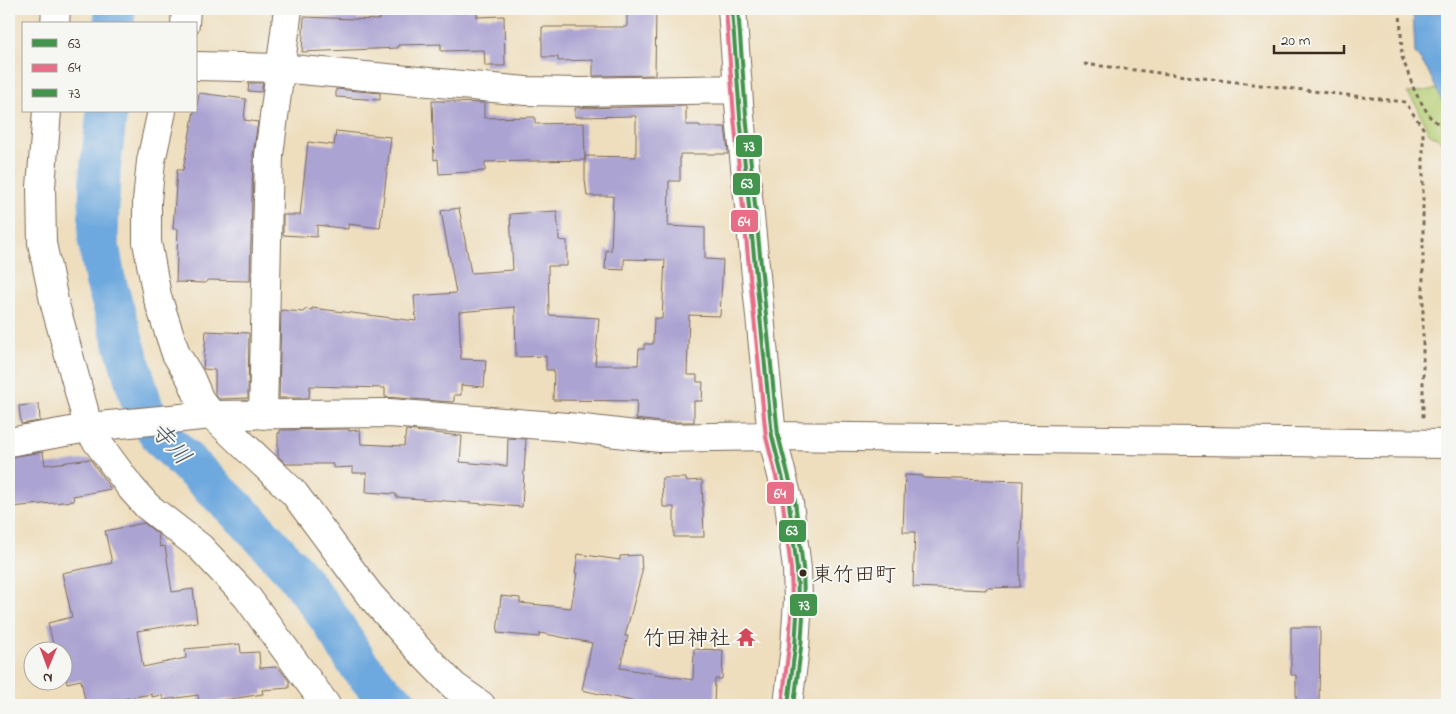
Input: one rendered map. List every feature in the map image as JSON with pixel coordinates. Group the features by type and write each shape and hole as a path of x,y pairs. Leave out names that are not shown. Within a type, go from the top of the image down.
{"street":[{"path":"55,22 56,9"},
{"path":"185,22 186,9"},
{"path":"262,415 269,155 288,9"},
{"path":"732,9 738,90 772,436 789,503 797,569 798,600 795,647 788,705"},
{"path":"198,66 280,68 526,91 738,90"},
{"path":"48,112 41,187 42,242 54,300 84,410 131,488 147,506 200,547 247,597 326,705"},
{"path":"162,112 151,161 147,201 147,242 151,270 157,296 176,354 190,377 206,416 294,493 369,594 454,686 481,705"},
{"path":"9,442 93,427 206,416 389,413 567,427 660,438 772,436 1435,444"}],"path":[{"path":"1400,9 1402,57 1414,92 1430,117 1447,131"},
{"path":"1084,64 1405,102 1423,128 1435,444"}],"green space":[{"path":"1447,88 1447,145 1429,133 1417,106 1407,93"}],"water":[{"path":"1413,9 1447,9 1447,111 1427,69 1415,53"}],"building":[{"path":"440,9 477,9 477,17 504,16 505,66 485,66 484,50 441,51 441,44 398,45 398,48 302,52 304,17 379,20 379,12 440,11"},
{"path":"656,9 655,75 593,76 593,60 558,61 558,57 542,57 542,27 627,27 627,10"},
{"path":"249,83 263,83 261,92 248,91"},
{"path":"336,89 380,93 380,100 336,97"},
{"path":"199,93 246,99 244,120 258,122 253,155 250,281 207,280 206,283 176,282 178,229 173,229 177,170 183,170 194,112 198,112"},
{"path":"432,101 484,103 484,118 535,117 535,124 584,123 585,160 485,162 485,171 439,174 438,159 434,160"},
{"path":"686,106 686,125 725,127 728,150 728,154 680,154 680,181 669,181 668,226 705,228 705,259 723,260 720,316 689,315 687,375 697,375 697,382 703,382 702,401 694,401 694,422 661,422 636,419 637,401 553,400 554,370 546,370 546,356 516,357 515,307 459,312 461,359 486,360 484,387 461,385 461,395 454,395 454,401 452,402 385,397 385,388 310,386 309,398 279,398 281,310 303,312 306,309 312,310 312,308 416,321 414,296 456,293 441,211 459,208 471,273 513,270 510,214 557,211 559,240 567,241 567,266 548,266 549,315 599,318 595,365 638,365 639,349 644,349 644,344 653,344 654,318 662,319 665,260 624,259 624,270 605,269 606,250 611,251 613,196 587,196 585,180 585,156 636,157 636,116 575,117 575,108"},
{"path":"336,131 391,137 380,228 348,224 348,229 317,225 317,237 283,235 283,215 300,215 308,142 334,145"},
{"path":"206,331 249,333 248,398 219,399 215,394 215,370 203,369"},
{"path":"39,404 40,421 21,424 19,406"},
{"path":"349,429 349,431 360,430 361,444 404,446 406,430 462,436 460,462 507,466 508,438 526,439 522,507 396,497 396,494 366,492 367,473 353,473 353,467 333,468 333,464 286,464 278,456 278,433 280,433 280,430"},
{"path":"43,452 45,465 90,459 111,489 73,496 74,501 11,507 9,457"},
{"path":"905,475 923,476 923,478 1023,481 1020,587 986,588 986,590 913,587 915,532 903,532"},
{"path":"662,478 686,478 686,481 702,480 704,537 674,537 674,507 663,507"},
{"path":"144,523 158,534 160,547 165,546 172,592 193,589 197,622 137,631 143,667 186,658 185,649 240,644 241,653 259,652 260,668 278,667 289,681 289,688 262,690 263,694 199,704 198,695 163,700 162,695 152,697 152,694 86,705 81,680 72,682 72,642 53,642 48,623 72,617 62,573 112,563 105,531"},
{"path":"578,554 620,560 620,556 641,555 642,572 625,636 628,636 620,668 693,680 694,649 723,650 722,679 715,679 714,705 649,705 582,690 592,643 540,633 539,637 497,633 501,596 520,598 520,603 571,608"},
{"path":"1291,627 1320,627 1319,705 1296,705 1296,675 1291,675"}],"waterway":[{"name":"寺川","path":"114,22 115,9"},
{"name":"寺川","path":"107,112 100,172 98,239 105,279 144,411 164,440 248,521 293,570 330,619 358,664 385,696 398,705"}],"transit line":[{"name":"64","path":"726,9 734,117 766,437 783,504 791,569 792,600 789,646 782,704"},
{"name":"63","path":"732,9 740,116 772,436 789,503 797,569 798,600 795,647 788,705"},
{"name":"73","path":"738,9 746,115 778,435 795,501 803,568 804,600 801,647 794,705"}],"place":[{"name":"東竹田町","path":"803,573"},
{"name":"竹田神社","path":"746,637"}]}
